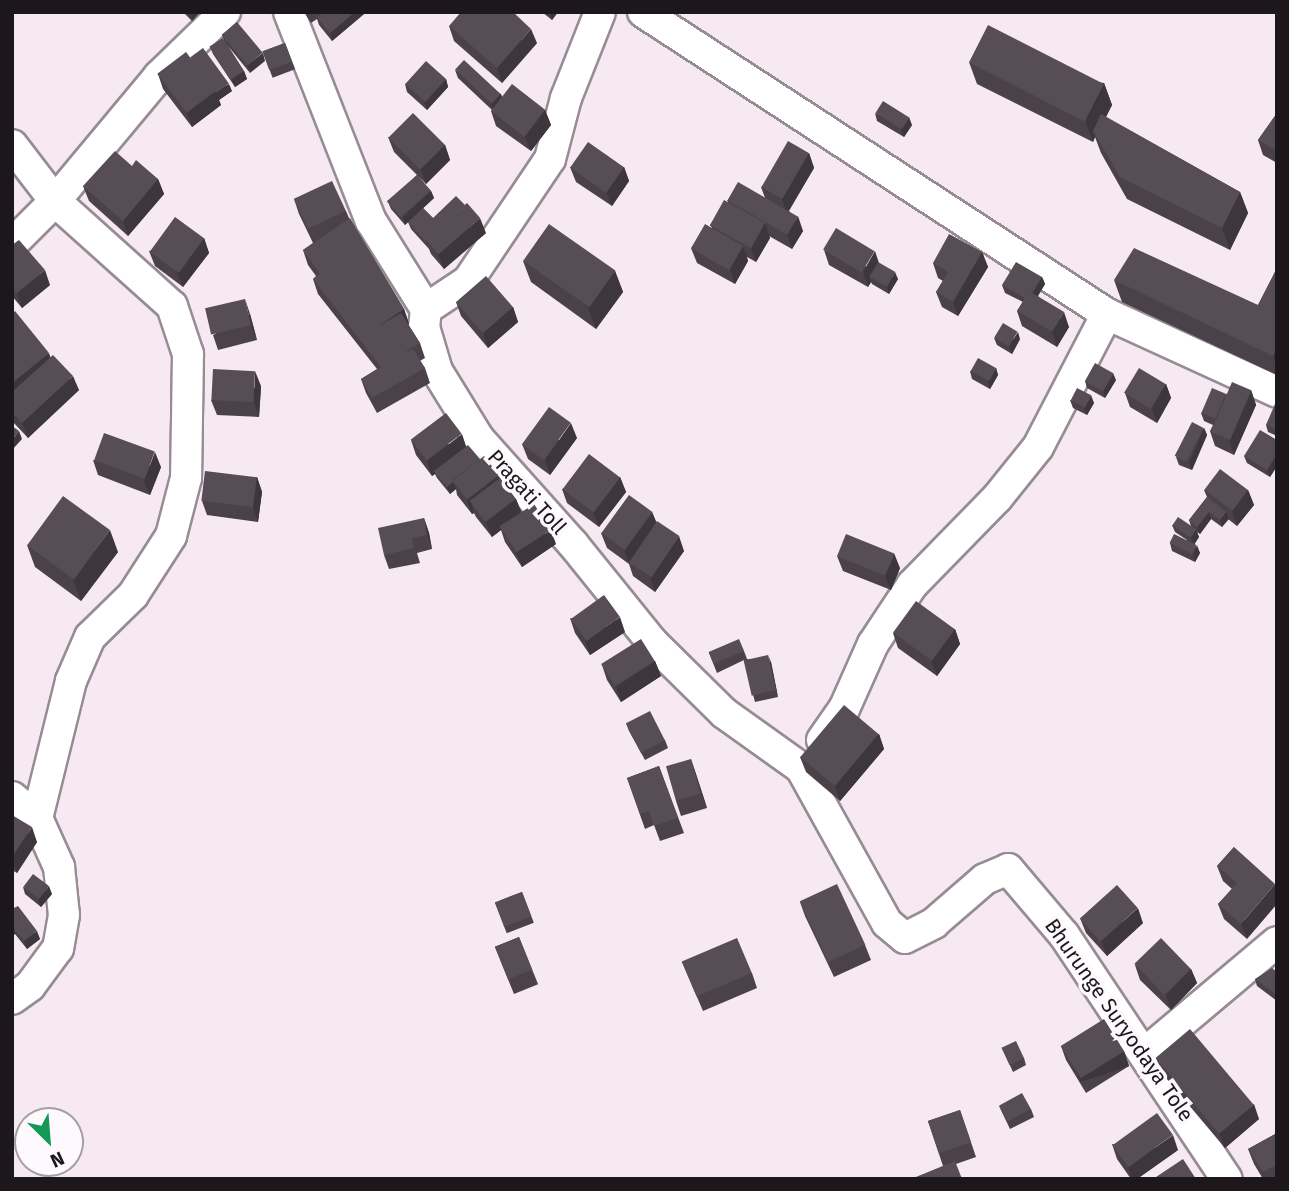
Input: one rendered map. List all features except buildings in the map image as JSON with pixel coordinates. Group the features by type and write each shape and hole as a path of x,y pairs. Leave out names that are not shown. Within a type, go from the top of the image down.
{"street":[{"path":"12,244 55,201 159,76 225,12"},
{"name":"Pragati Toll","path":"289,12 371,222 426,309 424,327 437,371 480,439 573,544 652,642 724,712 801,768 876,902"},
{"path":"426,309 468,281 550,159 566,98 600,12"},
{"path":"643,12 1107,314 1277,393"},
{"path":"12,145 55,201 172,306 188,354 186,478 171,536 133,595 90,637 71,681 37,818"},
{"path":"801,768 844,709 873,644 912,585 997,498 1038,447 1107,314"},
{"path":"12,797 37,818 60,867 64,915 58,948 30,986 12,999"},
{"name":"Bhurunge Suryodaya Tole","path":"876,902 887,923 905,938 934,923 985,879 1008,869 1064,935 1227,1179"},
{"path":"1145,1053 1277,942"}]}
